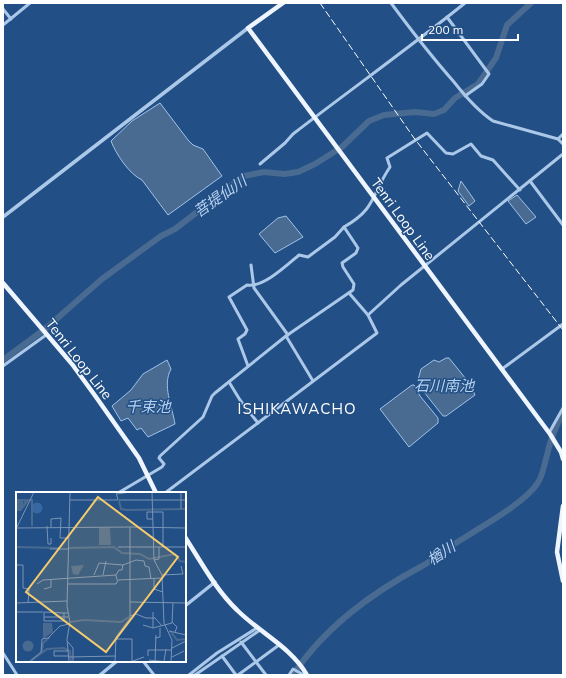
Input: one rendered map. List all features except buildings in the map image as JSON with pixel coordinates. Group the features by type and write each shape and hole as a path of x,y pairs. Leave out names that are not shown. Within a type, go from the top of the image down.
{"main road":[{"path":"248,28 283,3"},
{"name":"Tenri Loop Line","path":"248,28 549,433 556,443 563,459"},
{"name":"Tenri Loop Line","path":"4,286 72,364 139,458 156,492"},
{"path":"563,506 557,552 563,581"},
{"path":"186,538 215,582 237,610 298,662 308,675"}],"street":[{"path":"3,25 30,3"},
{"path":"391,3 465,96 493,121 558,139 563,144"},
{"path":"260,164 315,117 365,80 393,56 419,40 433,26 465,3"},
{"path":"3,9 11,18"},
{"path":"447,17 490,74 482,84 465,96"},
{"path":"3,217 248,28"},
{"path":"248,366 238,339 245,334 247,330 229,297 247,285 253,286 274,274 299,255 308,257 336,237 344,227 362,216 375,199 380,181 390,167 387,158 427,133 446,153 453,154 471,144 480,156 493,160 520,190"},
{"path":"558,139 563,134"},
{"path":"368,315 424,266 563,154"},
{"path":"530,181 563,225"},
{"path":"120,492 162,467 164,464 160,456 199,422 208,407 212,396 287,336 327,310 353,290 354,284 342,263 356,253 358,248 344,227"},
{"path":"251,265 253,286 287,336 313,381"},
{"path":"166,492 377,333 368,315 349,292"},
{"path":"502,369 563,324"},
{"path":"3,366 46,334"},
{"path":"229,382 240,400 258,423"},
{"path":"549,433 563,408"},
{"path":"186,605 215,582"},
{"path":"195,675 258,629"},
{"path":"189,675 217,653 258,629"},
{"path":"241,642 266,675"},
{"path":"222,656 237,675 279,645"},
{"path":"3,653 17,675"},
{"path":"100,675 116,662"},
{"path":"144,662 154,675"},
{"path":"289,675 293,669 304,675"}],"water":[{"path":"160,103 188,140 193,145 203,149 222,176 168,215 142,180 132,173 124,163 116,152 111,141 132,121"},
{"path":"461,181 475,201 469,206 458,191"},
{"path":"517,195 536,217 526,224 508,201"},
{"path":"286,216 303,237 275,253 259,234 278,218"},
{"name":"石川南池","path":"449,358 470,384 475,395 446,416 443,416 424,392 418,380 421,369 434,360 439,362"},
{"name":"千束池","path":"167,360 171,369 167,382 168,396 175,424 148,437 141,428 137,430 128,418 121,421 112,406 131,390 143,374"},
{"name":"石川南池","path":"414,385 420,396 438,418 438,423 409,447 380,409"}],"waterway":[{"name":"菩提仙川","path":"3,360 45,329 102,279 161,236 175,229 244,176 264,172 284,174 298,172 315,164 342,147 369,121 384,115 415,112 434,114 444,110 455,98 478,84 496,58 507,25 531,3"},
{"name":"楢川","path":"293,675 320,641 351,612 405,575 429,562 523,499 541,478 548,450 563,413"}],"railway":[{"path":"320,3 414,138 563,330"}],"district":[{"name":"ISHIKAWACHO","path":"297,408"}]}
